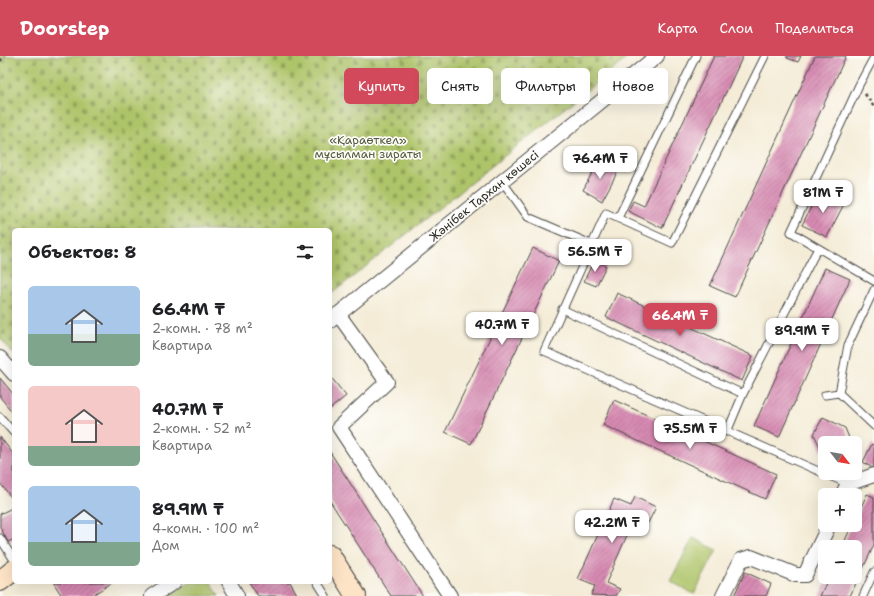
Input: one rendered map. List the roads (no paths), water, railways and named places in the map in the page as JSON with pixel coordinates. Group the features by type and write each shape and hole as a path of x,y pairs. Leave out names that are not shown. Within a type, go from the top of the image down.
{"street":[{"name":"Жәнібек Тархан көшесі","path":"334,317 657,56"},
{"path":"334,317 387,382 339,427 450,596"},
{"path":"0,358 12,372"},
{"path":"847,488 874,475"},
{"path":"723,596 740,560 743,558 751,557 796,575 804,575 826,532"},
{"path":"332,558 356,596"},
{"path":"0,581 12,572"},
{"path":"152,596 171,584"},
{"path":"230,584 237,596"}],"lane":[{"path":"618,218 696,56"},
{"path":"765,56 672,243 606,213 544,350 727,432 843,488"},
{"path":"873,59 859,85 791,232 874,281"},
{"path":"502,181 528,217 591,244"},
{"path":"727,432 743,394 818,248"},
{"path":"839,393 848,345 874,290"},
{"path":"562,309 743,394"},
{"path":"825,396 839,393"},
{"path":"839,393 874,426"},
{"path":"0,417 12,431"},
{"path":"0,538 12,557"},
{"path":"862,596 874,572"},
{"path":"318,584 326,596"}],"park label":[{"name":"«Қараөткел» мұсылман зираты","path":"368,147"}]}
